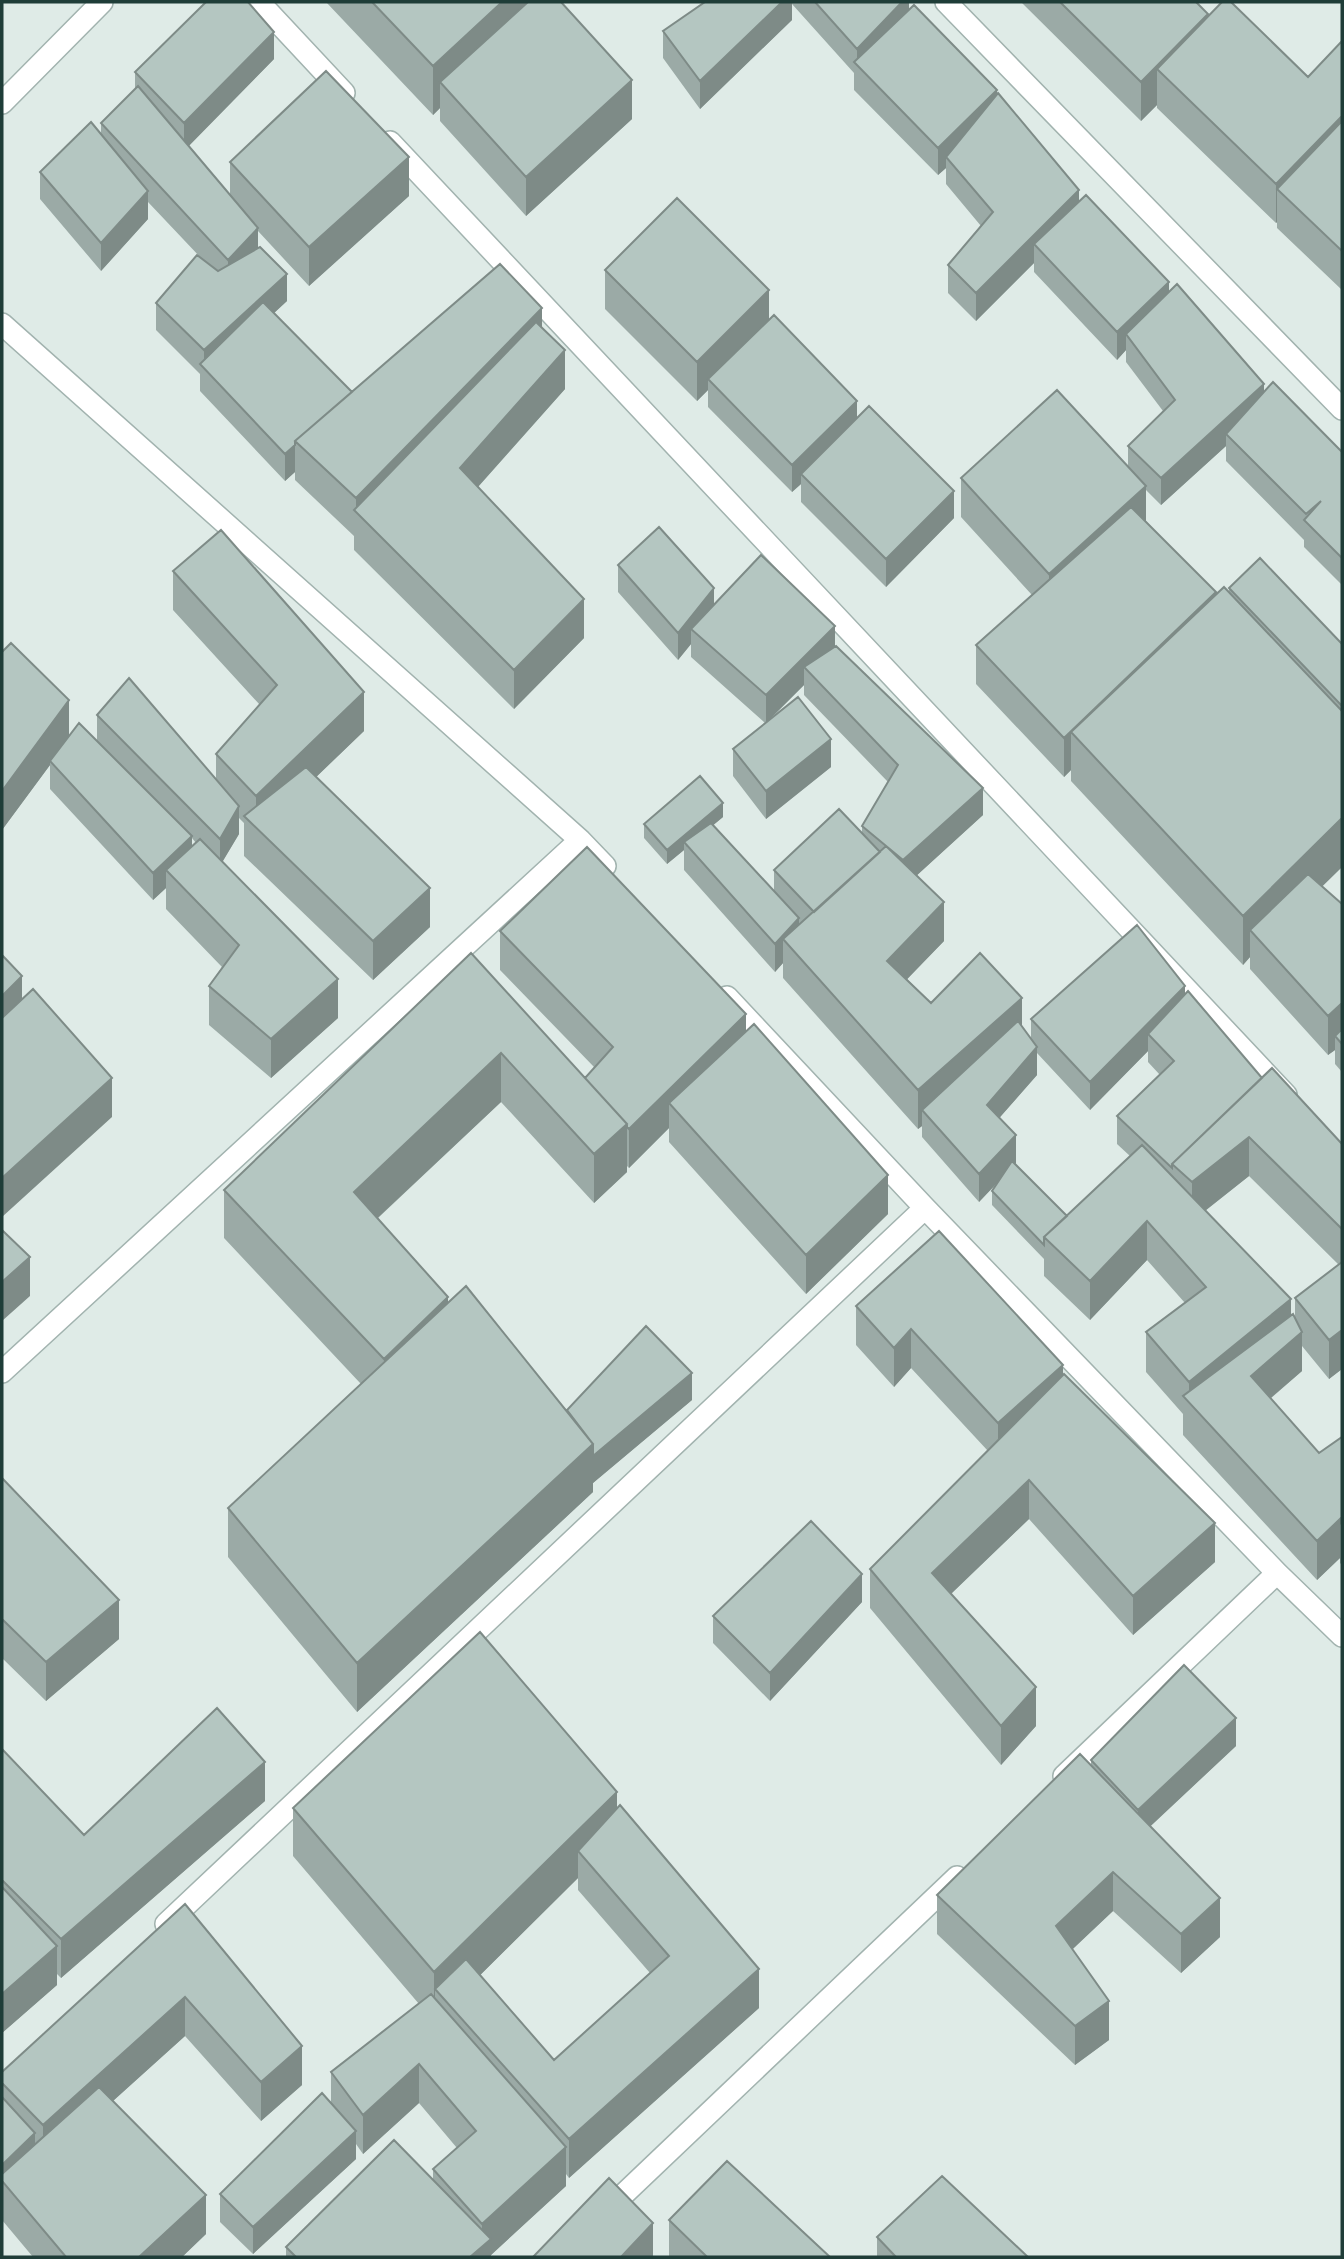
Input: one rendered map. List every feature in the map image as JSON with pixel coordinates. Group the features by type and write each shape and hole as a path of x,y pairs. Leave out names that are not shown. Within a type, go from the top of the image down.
{"street":[{"path":"2,103 102,2"},
{"path":"259,2 354,103"},
{"path":"946,2 1342,409"},
{"path":"373,123 1304,1115"},
{"path":"2,324 580,840 617,880"},
{"path":"2,1372 580,840"},
{"path":"710,979 925,1208 1277,1573 1342,1636"},
{"path":"152,1937 925,1208"},
{"path":"1044,1794 1277,1573"},
{"path":"588,2228 973,1862"}],"building":[{"path":"206,2 248,2 274,32 184,123 135,72"},
{"path":"372,2 502,2 433,66"},
{"path":"528,2 561,2 632,80 526,177 440,82"},
{"path":"705,2 782,2 700,81 663,31"},
{"path":"815,2 902,2 857,49"},
{"path":"1060,2 1196,2 1208,14 1141,82"},
{"path":"1222,2 1231,2 1308,77 1342,41 1342,116 1276,184 1157,69"},
{"path":"914,5 997,90 938,148 854,62"},
{"path":"326,71 409,157 309,247 230,162"},
{"path":"138,86 258,228 228,260 101,123"},
{"path":"998,93 1079,190 976,293 948,265 993,212 946,157"},
{"path":"1342,121 1342,251 1277,189"},
{"path":"91,122 148,191 101,243 40,172"},
{"path":"1086,195 1169,282 1117,332 1034,244"},
{"path":"677,198 769,290 697,362 605,270"},
{"path":"260,247 287,274 204,350 156,303 197,255 218,271"},
{"path":"500,264 542,308 356,498 295,441"},
{"path":"1177,284 1264,384 1161,478 1128,446 1175,400 1126,334"},
{"path":"263,302 352,392 295,441 295,445 285,454 200,364"},
{"path":"774,315 857,401 792,465 708,379"},
{"path":"536,322 565,350 460,468 584,599 514,670 354,510"},
{"path":"1273,382 1342,452 1342,558 1304,520 1321,501 1306,514 1226,434"},
{"path":"1057,390 1146,486 1049,574 961,478"},
{"path":"869,406 954,491 886,559 801,474"},
{"path":"1131,507 1216,592 1064,738 976,645"},
{"path":"659,527 714,588 678,633 618,565"},
{"path":"221,530 364,692 256,796 216,754 277,685 173,571"},
{"path":"761,555 835,626 766,695 691,629"},
{"path":"1260,558 1342,644 1342,706 1229,588"},
{"path":"1224,587 1342,711 1342,818 1243,916 1071,732"},
{"path":"11,643 69,700 2,791 2,652"},
{"path":"836,646 983,788 903,860 862,826 898,765 804,667"},
{"path":"129,678 239,806 220,839 97,715"},
{"path":"798,697 831,739 766,791 733,749"},
{"path":"79,723 192,836 153,873 50,761"},
{"path":"306,767 430,888 373,941 244,816"},
{"path":"700,776 723,803 667,850 644,824"},
{"path":"839,809 880,852 814,912 774,870"},
{"path":"711,823 799,918 775,944 684,842"},
{"path":"200,839 338,979 271,1039 209,986 239,945 166,870"},
{"path":"886,846 944,902 887,961 931,1003 980,953 1022,998 918,1090 783,939"},
{"path":"587,847 746,1014 629,1129 585,1078 613,1047 500,931"},
{"path":"1308,874 1342,904 1342,1003 1328,1016 1250,930"},
{"path":"1137,925 1185,986 1090,1082 1031,1019"},
{"path":"471,953 627,1124 594,1154 501,1053 354,1192 448,1297 384,1359 224,1190"},
{"path":"2,955 22,976 2,996"},
{"path":"33,989 112,1078 2,1178 2,1018"},
{"path":"1188,991 1262,1078 1172,1164 1172,1168 1117,1116 1174,1061 1148,1034"},
{"path":"1018,1021 1037,1047 987,1105 1016,1135 979,1174 922,1110"},
{"path":"754,1024 888,1175 806,1255 669,1103"},
{"path":"1342,1029 1342,1044 1335,1036"},
{"path":"1272,1068 1342,1144 1342,1229 1249,1137 1192,1182 1172,1164"},
{"path":"1142,1145 1291,1299 1189,1382 1146,1332 1206,1287 1147,1221 1090,1281 1044,1237"},
{"path":"1012,1161 1067,1216 1044,1237 1044,1245 992,1191"},
{"path":"2,1230 30,1257 2,1282"},
{"path":"939,1231 1063,1365 998,1423 911,1329 894,1348 856,1306"},
{"path":"1342,1262 1342,1330 1329,1340 1295,1298"},
{"path":"466,1286 593,1444 357,1663 228,1508"},
{"path":"1293,1314 1302,1332 1251,1376 1319,1453 1342,1437 1342,1517 1317,1541 1183,1396"},
{"path":"646,1326 692,1373 593,1456 593,1444 567,1410"},
{"path":"1064,1374 1215,1523 1133,1596 1029,1480 932,1573 1036,1687 1001,1726 870,1569"},
{"path":"2,1478 119,1600 46,1662 2,1619"},
{"path":"811,1521 862,1574 770,1673 713,1616"},
{"path":"480,1632 617,1792 434,1972 293,1808"},
{"path":"1184,1665 1236,1718 1138,1810 1091,1760"},
{"path":"217,1708 265,1762 61,1939 2,1880 2,1749 84,1835"},
{"path":"1080,1754 1220,1898 1181,1934 1113,1872 1056,1926 1109,2001 1075,2026 937,1895"},
{"path":"620,1805 759,1969 569,2139 435,1989 466,1959 554,2060 669,1956 578,1851"},
{"path":"2,1887 57,1946 2,1994"},
{"path":"185,1904 302,2046 261,2082 185,1997 43,2125 2,2083 2,2072"},
{"path":"431,1994 566,2147 482,2224 433,2169 476,2131 419,2064 363,2115 331,2072"},
{"path":"99,2087 206,2195 139,2257 66,2257 2,2181 2,2174"},
{"path":"322,2093 356,2131 253,2227 220,2194"},
{"path":"2,2097 35,2133 2,2165"},
{"path":"394,2140 491,2239 470,2257 296,2257 286,2247"},
{"path":"727,2161 830,2257 707,2257 669,2220"},
{"path":"942,2176 1028,2257 896,2257 877,2237"},
{"path":"609,2178 653,2223 621,2257 533,2257"}]}
